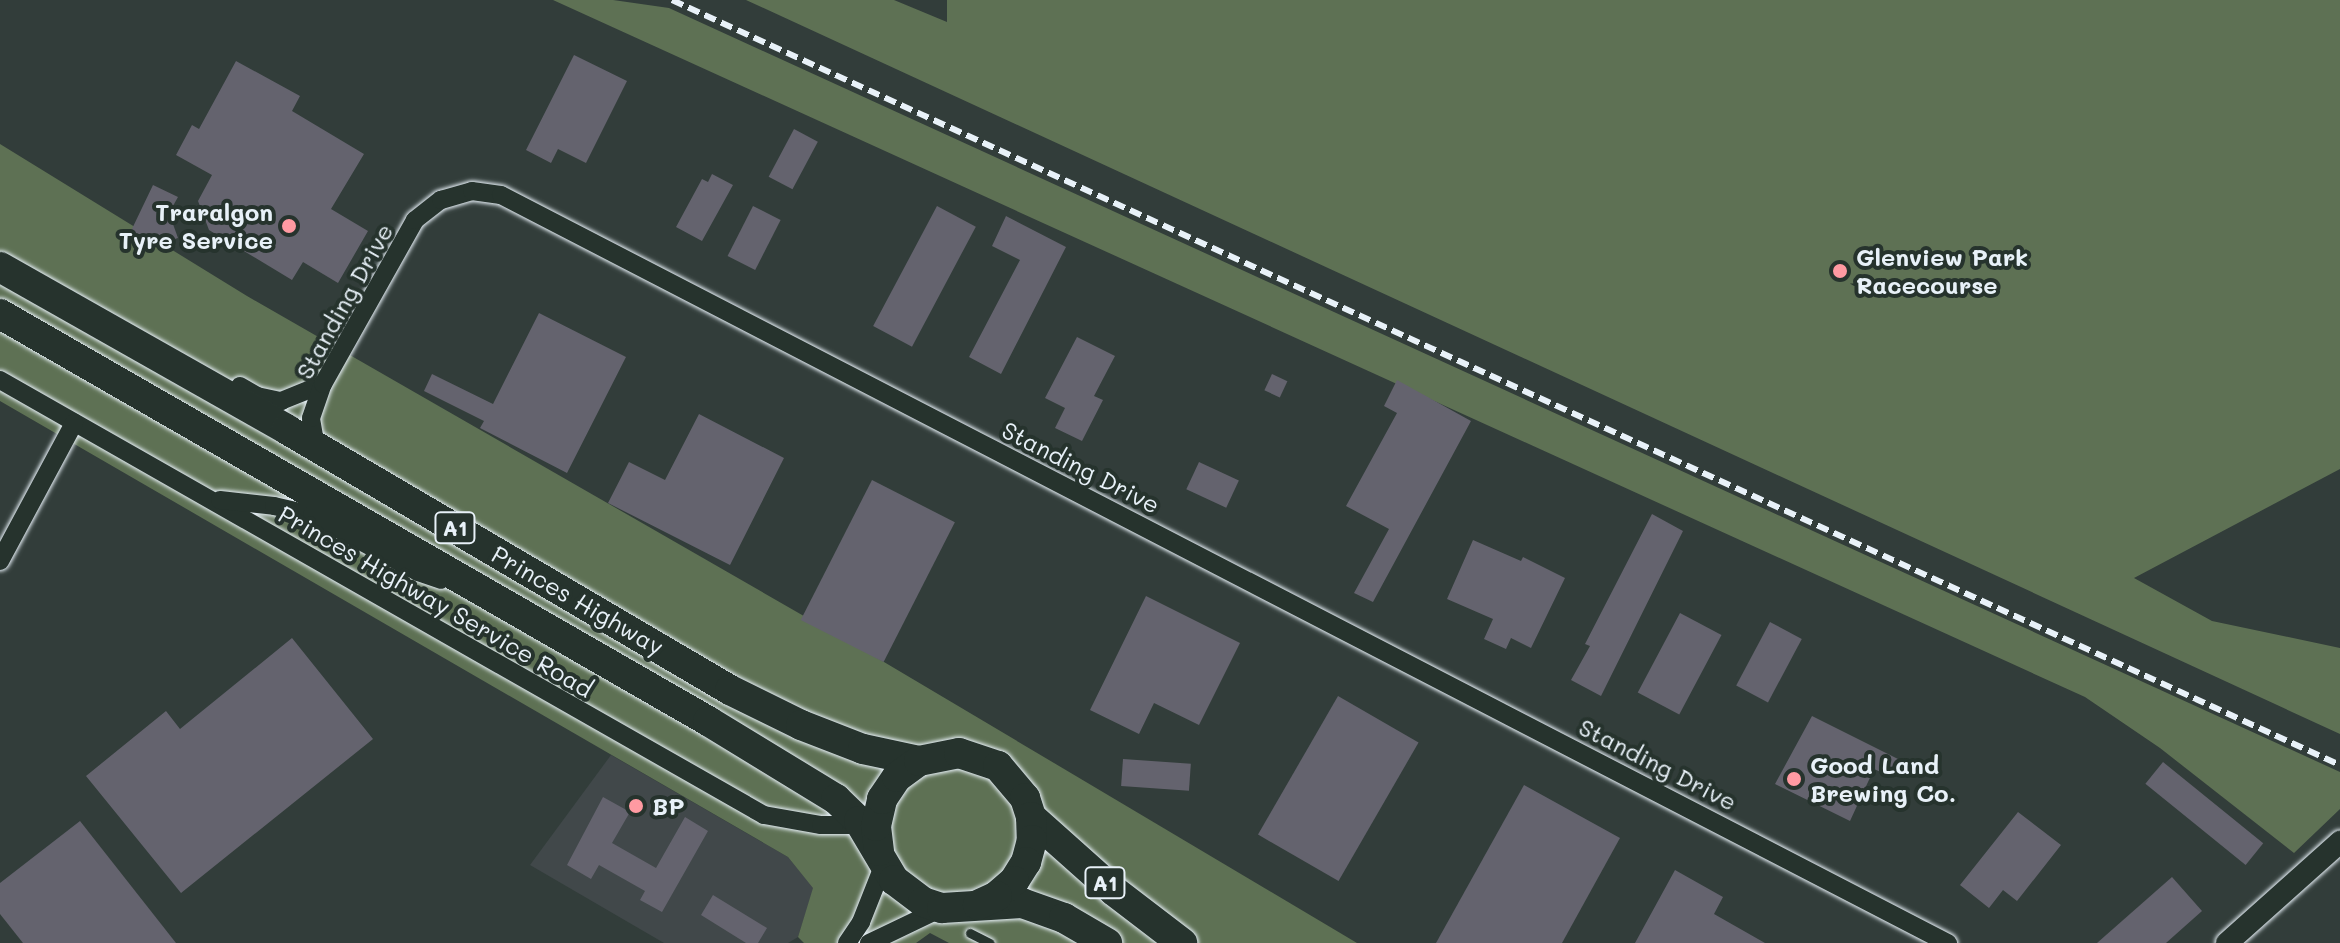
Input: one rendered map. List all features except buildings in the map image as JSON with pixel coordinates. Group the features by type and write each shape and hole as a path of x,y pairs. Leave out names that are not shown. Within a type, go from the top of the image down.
{"highway":[{"name":"Princes Highway","path":"1,268 316,447 730,690 801,725 863,749 919,761 959,753 989,761 1014,780 1025,798 1031,817 1114,891 1182,943"},
{"name":"Princes Highway","path":"0,314 486,593 836,799 859,821 907,893 973,919 1022,903 1064,918 1103,942"},
{"path":"882,858 876,826 882,799 897,777 919,761"},
{"path":"973,919 1020,872 1032,840 1031,817"}],"street":[{"name":"Standing Drive","path":"316,447 311,418 323,384 415,220 441,200 472,191 501,195 1948,943"},
{"path":"131,341 182,353 257,396 281,401 323,384"},
{"name":"Princes Highway Service Road","path":"0,380 764,815 821,825 851,825 859,821"},
{"path":"0,561 74,423"},
{"path":"196,492 230,503 274,506 312,515 418,572 486,593"},
{"path":"2231,942 2340,842"},
{"path":"847,943 861,922 882,858"},
{"path":"869,943 942,908"}],"lane":[{"path":"973,919 990,943"}],"shaded area":[{"name":"BP","path":"611,755 788,857 814,888 798,937 788,943 664,943 530,865"}],"green space":[{"path":"553,0 613,0 669,8 2340,772 2340,809 2294,853 2160,748 2085,697"},
{"name":"Glenview Park Racecourse","path":"746,0 894,0 947,22 947,0 2340,0 2340,469 2134,578 2212,621 2340,648 2340,734"},
{"path":"0,144 247,296 884,662 1357,943 949,943 930,933 916,943 804,943 798,937 813,888 788,857 0,401"}],"railway":[{"path":"672,0 2340,765"}],"place":[{"name":"Traralgon Tyre Service","path":"289,226"},
{"name":"Glenview Park Racecourse","path":"1840,271"},
{"name":"Good Land Brewing Co.","path":"1794,779"},
{"name":"BP","path":"636,806"}]}
